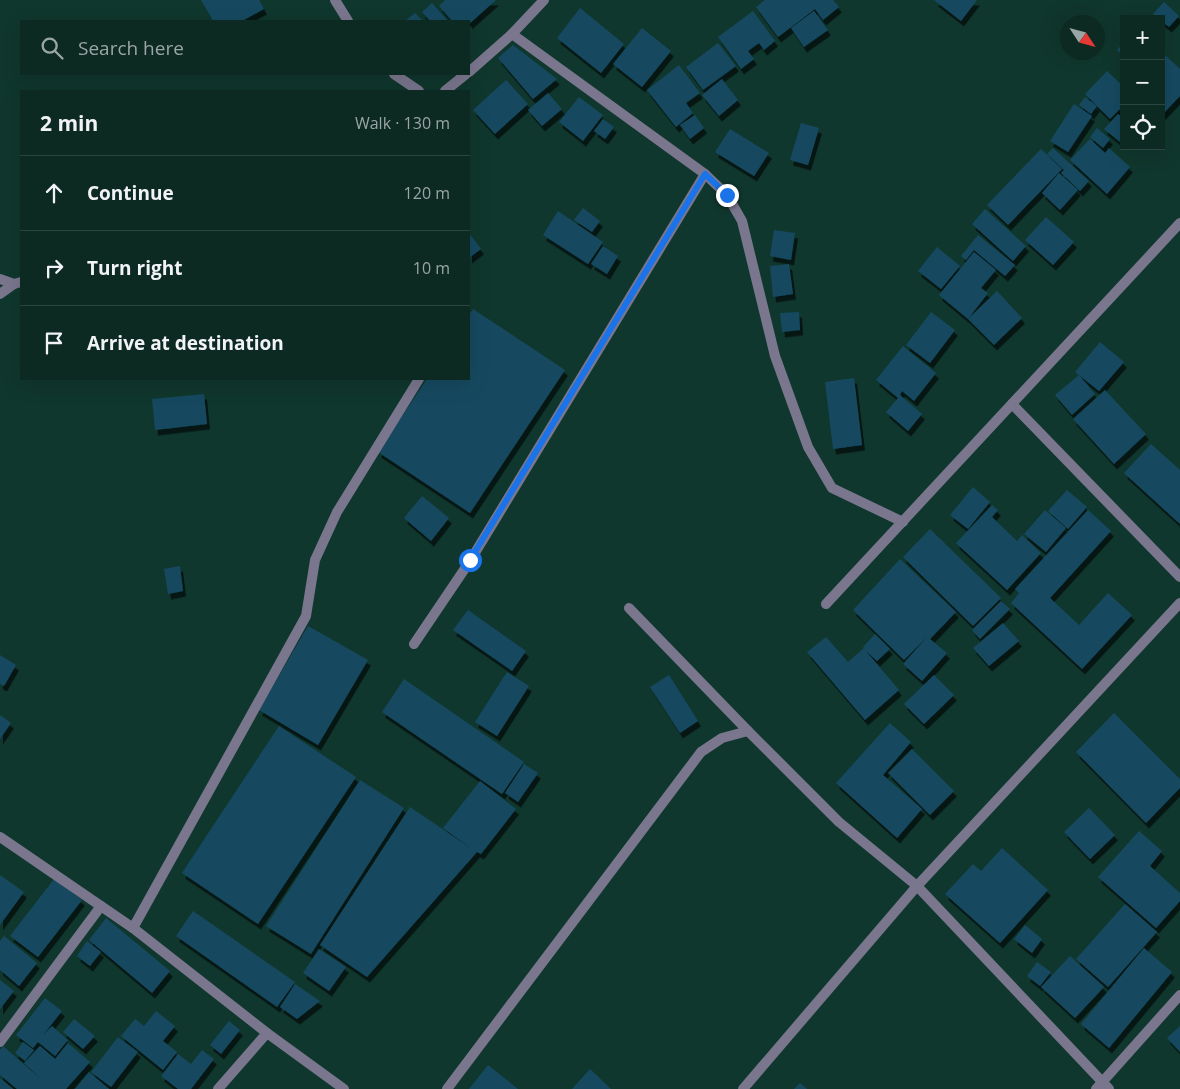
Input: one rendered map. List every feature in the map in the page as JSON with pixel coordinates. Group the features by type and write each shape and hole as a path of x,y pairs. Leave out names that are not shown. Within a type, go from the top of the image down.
{"street":[{"path":"335,0 347,20"},
{"path":"470,70 512,34 544,0"},
{"path":"512,34 705,174 727,195 742,221 775,356 808,447 832,488 903,522"},
{"path":"395,75 418,90"},
{"path":"446,90 465,75"},
{"path":"414,644 480,544 705,174"},
{"path":"826,604 1180,223"},
{"path":"0,279 18,283"},
{"path":"0,294 18,283"},
{"path":"133,928 306,616 315,560 337,512 418,380"},
{"path":"1012,404 1180,577"},
{"path":"743,1089 917,886 1180,603"},
{"path":"630,608 838,822 917,886 1102,1087 1180,995"},
{"path":"446,1089 701,752 722,738 748,731"},
{"path":"0,837 133,928 267,1033 344,1089"},
{"path":"0,1042 100,906"},
{"path":"218,1089 267,1033"}],"building":[{"path":"201,0 259,0 264,9 244,20 212,20"},
{"path":"445,0 496,0 470,23 470,20 451,20 439,6"},
{"path":"765,0 833,0 839,7 823,20 815,9 778,37 756,7"},
{"path":"934,0 977,0 961,21"},
{"path":"1164,2 1179,16 1169,27 1165,24 1165,15 1153,14"},
{"path":"432,3 447,20 429,20 422,12"},
{"path":"580,8 624,44 601,73 557,38"},
{"path":"753,11 775,41 764,50 759,43 748,51 754,59 741,69 718,37"},
{"path":"814,11 828,30 804,47 791,28"},
{"path":"415,13 422,20 406,20"},
{"path":"642,28 671,51 642,87 613,64"},
{"path":"718,43 736,66 703,90 686,67"},
{"path":"513,45 557,79 533,99 498,58"},
{"path":"1165,55 1180,69 1180,96 1165,112"},
{"path":"679,65 700,93 686,103 693,113 676,127 647,90"},
{"path":"1107,71 1120,83 1120,109 1110,119 1085,94"},
{"path":"722,79 738,100 719,116 702,95"},
{"path":"506,80 528,104 495,134 473,110"},
{"path":"548,93 562,109 542,126 528,110"},
{"path":"579,97 603,115 583,141 559,122"},
{"path":"1085,97 1097,106 1091,114 1079,105"},
{"path":"1074,104 1092,116 1068,152 1050,141"},
{"path":"1118,114 1120,116 1120,142 1104,129"},
{"path":"695,115 704,128 690,139 680,125"},
{"path":"603,119 614,127 605,139 594,131"},
{"path":"801,123 819,128 808,165 790,160"},
{"path":"1097,128 1110,139 1103,148 1090,137"},
{"path":"730,129 769,153 754,176 715,152"},
{"path":"1090,139 1105,153 1109,148 1130,167 1107,194 1070,160"},
{"path":"1053,148 1089,181 1080,191 1061,173 1064,170 1047,154"},
{"path":"1041,149 1062,169 1008,225 987,205"},
{"path":"1059,173 1078,190 1060,210 1042,193"},
{"path":"583,208 600,221 592,232 574,220"},
{"path":"985,209 1026,246 1013,261 972,224"},
{"path":"558,211 603,242 588,264 543,235"},
{"path":"1046,217 1074,242 1053,265 1025,240"},
{"path":"774,230 795,233 791,260 770,256"},
{"path":"470,234 481,249 470,257"},
{"path":"978,235 1015,265 1005,276 974,250 966,260 961,256"},
{"path":"603,246 618,256 607,274 591,264"},
{"path":"937,247 960,266 941,289 918,271"},
{"path":"974,252 996,270 981,288 988,293 968,319 939,295"},
{"path":"789,264 793,294 773,297 770,266"},
{"path":"997,291 1022,318 994,345 968,319"},
{"path":"473,309 565,370 470,513 378,452 426,380 470,380 470,314"},
{"path":"799,312 800,330 782,332 780,313"},
{"path":"931,312 955,330 930,363 906,345"},
{"path":"1100,342 1124,362 1099,391 1075,372"},
{"path":"903,346 936,373 914,401 902,391 900,395 922,414 908,431 886,412 898,398 876,380"},
{"path":"1079,375 1095,394 1072,415 1055,395"},
{"path":"854,378 862,445 833,449 825,382"},
{"path":"1105,390 1146,434 1114,464 1073,419"},
{"path":"204,394 207,424 155,430 152,399"},
{"path":"1151,444 1180,470 1180,524 1124,473"},
{"path":"973,487 990,502 968,529 950,515"},
{"path":"1067,490 1087,507 1068,529 1048,511"},
{"path":"422,496 449,518 431,541 404,518"},
{"path":"992,505 998,510 992,517 1017,541 1022,535 1041,553 1007,590 956,543"},
{"path":"1045,510 1066,528 1046,552 1024,534"},
{"path":"1088,510 1111,531 1050,598 1079,625 1108,593 1132,615 1082,669 1011,603 1019,593 1015,589"},
{"path":"930,529 1001,598 973,626 903,557"},
{"path":"900,559 956,612 930,639 947,653 922,681 903,664 928,636 904,660 853,610"},
{"path":"180,566 183,591 168,594 164,569"},
{"path":"1001,601 1010,609 980,639 972,630"},
{"path":"468,610 526,651 512,671 453,630"},
{"path":"1003,623 1019,641 989,666 973,648"},
{"path":"308,626 368,660 318,745 259,710"},
{"path":"875,634 890,649 877,661 865,650 899,690 865,720 807,652 826,637 848,662 864,648"},
{"path":"0,655 16,665 4,686 0,684"},
{"path":"507,672 529,686 497,736 475,722"},
{"path":"669,675 698,721 680,733 650,687"},
{"path":"934,675 954,695 924,724 904,704"},
{"path":"404,679 524,762 502,794 382,712"},
{"path":"1114,713 1180,779 1180,788 1146,823 1076,752"},
{"path":"0,715 11,723 0,739"},
{"path":"890,723 911,742 883,775 922,809 897,838 836,783"},
{"path":"279,726 356,777 258,924 182,873"},
{"path":"912,749 954,791 930,815 888,773"},
{"path":"524,764 538,773 518,802 505,793"},
{"path":"360,780 404,808 311,954 266,926"},
{"path":"480,781 516,809 481,854 477,852 367,977 320,945 410,807 475,851 443,828"},
{"path":"1089,808 1115,835 1090,859 1064,832"},
{"path":"1139,831 1162,851 1150,866 1180,893 1180,901 1156,928 1098,877"},
{"path":"1002,848 1048,890 1000,943 945,894 973,864 981,871"},
{"path":"0,875 24,892 0,925"},
{"path":"54,879 82,900 38,957 10,936"},
{"path":"1125,904 1157,932 1108,987 1076,959"},
{"path":"193,911 295,982 277,1007 176,936"},
{"path":"106,918 170,971 152,993 89,940"},
{"path":"1025,925 1042,939 1032,953 1014,939"},
{"path":"4,936 37,963 19,986 0,970 0,941"},
{"path":"87,941 101,952 90,966 77,956"},
{"path":"1144,948 1172,972 1109,1048 1081,1024"},
{"path":"319,949 346,967 329,991 303,973"},
{"path":"1070,956 1104,987 1075,1018 1041,987"},
{"path":"1037,962 1051,972 1040,986 1027,976"},
{"path":"0,980 14,991 0,1009"},
{"path":"295,984 320,1001 297,1019 280,1007"},
{"path":"45,998 62,1011 43,1035 52,1026 68,1040 55,1056 38,1042 33,1048 16,1035"},
{"path":"156,1011 175,1026 163,1041 177,1052 163,1070 121,1036 135,1019 144,1026"},
{"path":"74,1019 95,1036 83,1049 63,1032"},
{"path":"229,1021 240,1030 221,1054 210,1045"},
{"path":"1180,1026 1180,1052 1167,1038"},
{"path":"118,1037 138,1052 111,1087 91,1072"},
{"path":"23,1042 34,1050 25,1061 15,1053"},
{"path":"68,1043 90,1062 66,1089 17,1089 0,1075 0,1050 3,1046 42,1080 24,1063 40,1046 55,1059"},
{"path":"202,1050 214,1059 191,1089 178,1089 161,1076 178,1054 191,1064"},
{"path":"488,1065 518,1089 469,1089"},
{"path":"590,1069 611,1089 572,1089"},
{"path":"89,1072 109,1089 75,1089"},
{"path":"0,1078 13,1089 0,1089"},
{"path":"800,1083 807,1089 794,1089"}],"route":[{"path":"470,560 705,174 727,195"}]}
